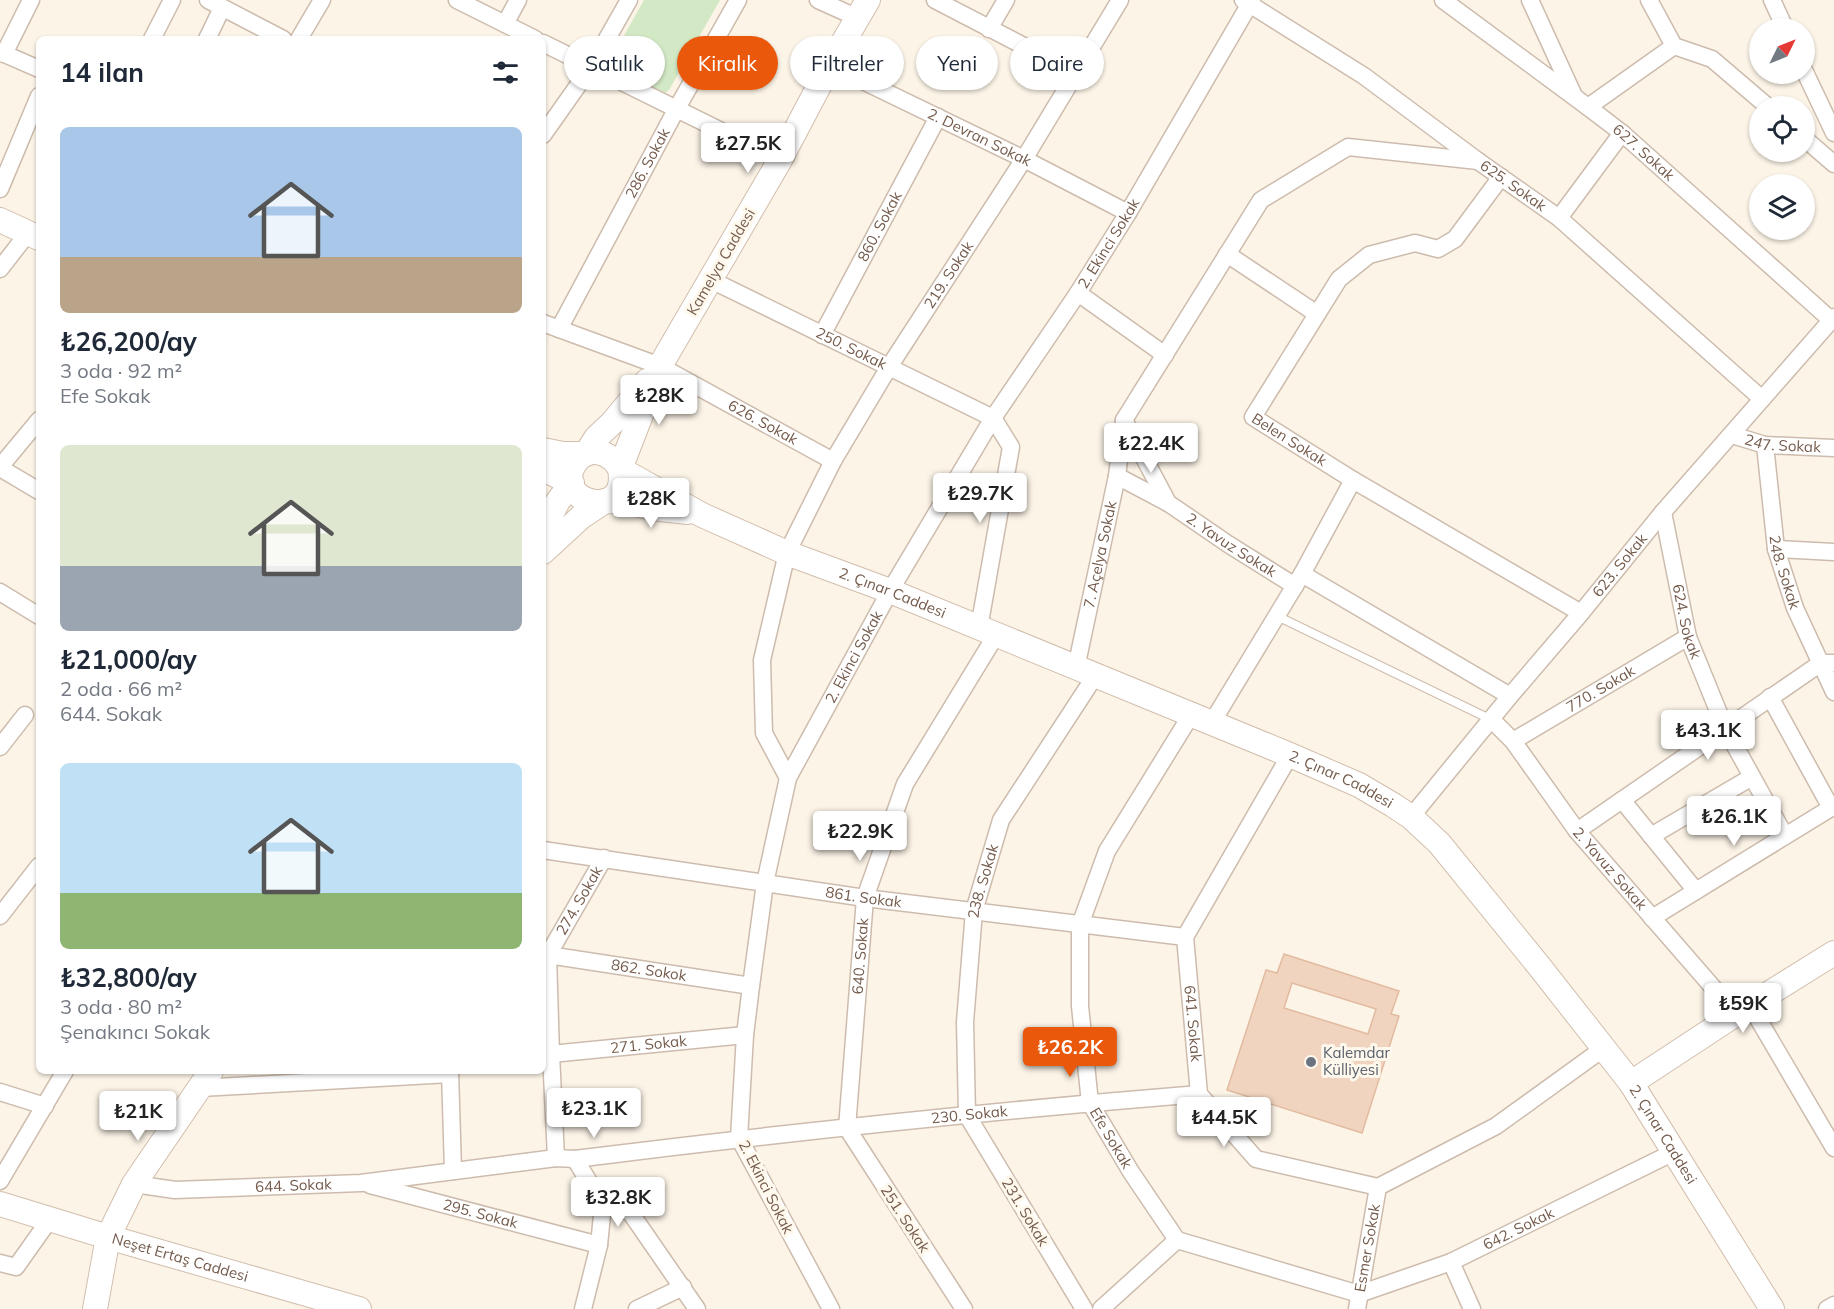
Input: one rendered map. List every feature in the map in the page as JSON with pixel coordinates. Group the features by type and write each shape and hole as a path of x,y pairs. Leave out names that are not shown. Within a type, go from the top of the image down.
{"street":[{"path":"31,0 2,53 36,68"},
{"path":"154,36 172,0"},
{"path":"301,36 322,0"},
{"path":"457,0 529,36"},
{"path":"505,24 518,0"},
{"path":"609,36 629,0"},
{"name":"286. Sokak","path":"560,330 676,110 738,0"},
{"path":"818,0 863,9"},
{"path":"935,0 1010,40"},
{"path":"989,29 1006,0"},
{"name":"219. Sokak","path":"1098,36 1120,0"},
{"name":"627. Sokak","path":"1443,0 1622,134 1833,319"},
{"path":"1530,0 1581,102 1674,46"},
{"path":"1649,0 1674,46 1712,59 1755,96"},
{"path":"1772,0 1780,18"},
{"name":"625. Sokak","path":"1248,1 1364,76 1559,218 1762,399"},
{"name":"2. Ekinci Sokak","path":"831,1309 739,1138 750,986 765,883 788,778 890,591 993,418 1128,213 1248,1"},
{"path":"208,36 215,4 278,36"},
{"name":"Kamelya Caddesi","path":"847,36 863,9"},
{"path":"546,44 564,54"},
{"path":"1811,84 1834,133"},
{"path":"546,131 575,90"},
{"path":"636,90 780,160"},
{"name":"Kamelya Caddesi","path":"660,366 780,160 817,90"},
{"name":"2. Devran Sokak","path":"882,90 1024,159 1128,213"},
{"name":"219. Sokak","path":"788,778 764,733 762,660 787,553 833,461 889,367 1024,159 1066,90"},
{"path":"0,189 36,103"},
{"name":"860. Sokak","path":"822,335 938,117"},
{"path":"1559,218 1622,134"},
{"name":"7. Açelya Sokak","path":"1085,672 1124,420 1261,200 1348,147 1478,161"},
{"path":"1815,148 1834,164"},
{"name":"Belen Sokak","path":"1501,177 1455,239 1438,249 1415,243 1369,255 1339,279 1253,417 1353,480 1581,613"},
{"path":"0,220 33,235 0,269"},
{"path":"1227,254 1317,314"},
{"name":"250. Sokak","path":"711,280 993,418"},
{"path":"1077,293 1165,355"},
{"name":"623. Sokak","path":"1411,818 1663,512 1833,319"},
{"name":"626. Sokak","path":"546,324 660,366 833,461"},
{"path":"586,454 596,438 612,423 660,366"},
{"path":"620,469 660,366"},
{"path":"987,631 1011,447 993,418"},
{"name":"2. Yavuz Sokak","path":"1124,420 1168,504"},
{"path":"36,424 0,468 36,489"},
{"name":"247. Sokak","path":"1732,435 1765,445 1834,448"},
{"name":"248. Sokak","path":"1765,445 1776,549 1795,608 1827,663 1834,692"},
{"path":"546,451 563,454 586,454"},
{"path":"546,549 581,518 605,501 617,492 622,477 616,462 602,453 594,452 580,457 572,469 572,483 575,491 581,497 588,501 597,502 605,501 628,502 702,515"},
{"path":"620,469 702,515"},
{"path":"546,470 572,483"},
{"name":"2. Yavuz Sokak","path":"1117,476 1298,580 1510,696"},
{"path":"1201,720 1277,616 1353,480"},
{"path":"546,524 558,501 572,483"},
{"name":"624. Sokak","path":"1663,512 1688,637 1725,728 1785,836"},
{"name":"2. Çınar Caddesi","path":"702,515 787,553 890,591 1290,755 1359,785 1411,818 1439,843 1630,1083 1772,1309"},
{"path":"1776,549 1834,552"},
{"path":"0,592 36,614"},
{"name":"640. Sokak","path":"847,1128 865,898 905,784 987,631"},
{"name":"770. Sokak","path":"1513,741 1688,637"},
{"path":"1577,831 1770,697 1827,663"},
{"name":"238. Sokak","path":"967,1115 965,1022 974,911 1001,820 1085,672"},
{"path":"1652,918 1833,807 1770,697"},
{"path":"0,747 25,715"},
{"name":"Efe Sokak","path":"1176,1240 1131,1172 1090,1103 1080,1006 1080,925 1107,851 1201,720"},
{"name":"2. Yavuz Sokak","path":"1492,720 1513,741 1577,831 1652,918 1743,1009 1829,1130 1834,1148"},
{"path":"1185,937 1290,755"},
{"path":"1651,836 1752,777"},
{"path":"1622,800 1696,891"},
{"name":"861. Sokak","path":"546,850 865,898 1185,937"},
{"name":"274. Sokak","path":"548,955 604,858"},
{"path":"0,916 36,870"},
{"name":"641. Sokak","path":"1185,937 1199,1094"},
{"path":"1630,1083 1834,952"},
{"path":"548,955 556,1158"},
{"name":"862. Sokok","path":"548,955 750,986"},
{"name":"271. Sokak","path":"551,1054 745,1035"},
{"path":"1199,1094 1256,1159 1378,1187 1496,1126 1604,1048"},
{"path":"0,1181 63,1074"},
{"path":"95,1309 108,1237 134,1184 206,1080 400,1074"},
{"path":"450,1074 453,1171"},
{"path":"0,1092 45,1106"},
{"name":"230. Sokak","path":"575,1159 739,1138 1199,1094"},
{"name":"231. Sokak","path":"967,1115 1084,1309"},
{"name":"251. Sokak","path":"847,1128 964,1309"},
{"name":"642. Sokak","path":"1358,1302 1451,1262 1674,1152"},
{"name":"644. Sokak","path":"134,1184 175,1190 361,1183 556,1158 575,1159"},
{"path":"575,1159 603,1205 598,1245 582,1309"},
{"name":"295. Sokak","path":"361,1183 598,1245"},
{"name":"Esmer Sokak","path":"1358,1302 1378,1187"},
{"name":"Neşet Ertaş Caddesi","path":"0,1204 359,1309"},
{"path":"603,1205 630,1212 697,1309"},
{"path":"0,1263 16,1267 50,1219"},
{"path":"1101,1309 1176,1240 1358,1302"},
{"path":"1451,1262 1472,1309"},
{"path":"636,1309 683,1287"},
{"path":"1827,1309 1834,1305"}],"lane":[{"path":"1277,616 1492,720"}],"green space":[{"path":"644,0 720,0 700,36 677,36 677,76 669,90 662,95 651,90 665,90 665,36 624,36"}],"building":[{"name":"Kalemdar Külliyesi","path":"1284,954 1399,991 1391,1014 1399,1016 1362,1133 1227,1090 1266,970 1277,973","holes":["1292,983 1376,1009 1368,1034 1284,1008"]}],"place":[{"name":"Kalemdar Külliyesi","path":"1311,1062"}]}
